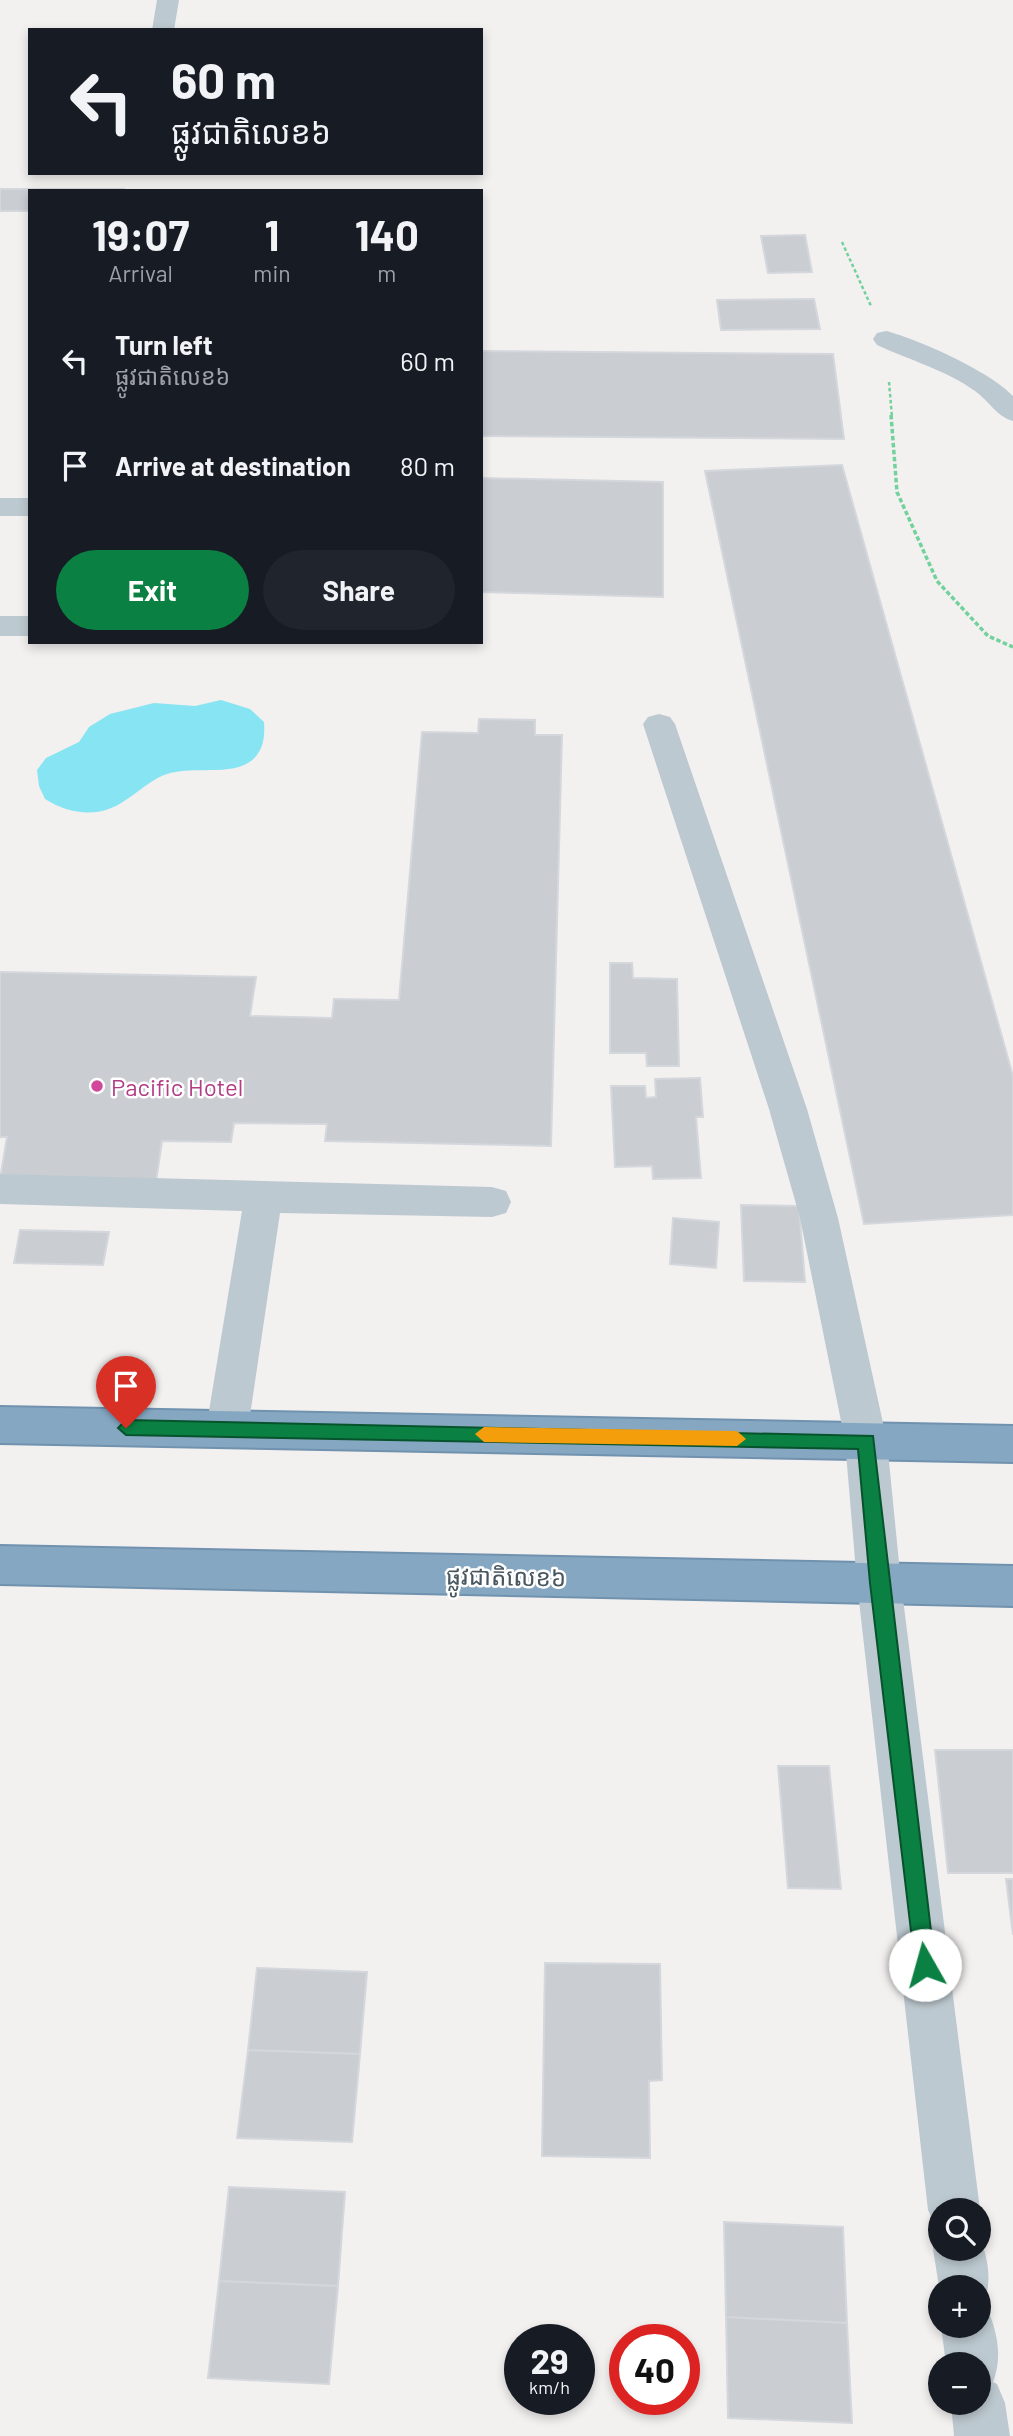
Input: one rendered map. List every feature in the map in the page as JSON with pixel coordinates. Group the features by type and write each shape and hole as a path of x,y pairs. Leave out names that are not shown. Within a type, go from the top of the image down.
{"highway":[{"path":"0,1425 1013,1444"},
{"name":"ផ្លូវជាតិលេខ៦","path":"0,1566 1013,1586"}],"street":[{"path":"163,28 168,0"},
{"path":"886,340 938,364 978,378 1000,395 1013,413"},
{"path":"0,507 28,507"},
{"path":"0,626 28,626"},
{"path":"659,724 792,1121 819,1218 866,1441 879,1583 953,2198"},
{"path":"0,1189 492,1202"},
{"path":"227,1430 263,1197"},
{"path":"979,2415 982,2436"}],"path":[{"path":"842,242 886,340 897,492 937,581 988,636 1013,647"}],"water":[{"path":"221,700 250,709 264,722 263,743 259,753 251,761 232,769 188,770 167,774 149,783 117,806 97,812 70,810 45,799 39,786 37,770 46,758 79,742 89,727 110,714 154,703 195,706"}],"building":[{"path":"0,189 28,189 28,211 0,211"},
{"path":"805,235 812,272 768,273 761,236"},
{"path":"814,299 820,329 721,330 717,300"},
{"path":"483,351 833,354 844,439 483,436"},
{"path":"842,465 1013,1076 1013,1215 864,1224 705,471"},
{"path":"483,478 663,482 663,597 483,592"},
{"path":"479,719 535,720 535,735 562,735 551,1146 325,1141 327,1124 234,1123 231,1142 162,1141 156,1182 0,1179 7,1137 0,1137 0,972 256,977 250,1016 332,1018 334,999 399,1000 422,732 478,733"},
{"path":"610,963 632,963 633,978 677,979 679,1066 647,1066 646,1053 610,1053"},
{"path":"700,1078 703,1117 696,1117 701,1178 653,1179 652,1166 615,1167 611,1086 645,1086 646,1098 656,1097 655,1079"},
{"path":"741,1205 799,1206 805,1282 744,1281"},
{"path":"673,1218 719,1222 716,1268 670,1264"},
{"path":"20,1230 109,1232 103,1265 14,1263"},
{"path":"935,1750 1013,1750 1013,1873 948,1873"},
{"path":"778,1766 829,1766 841,1889 788,1888"},
{"path":"1006,1879 1013,1879 1013,1935"},
{"path":"545,1963 660,1964 662,2080 649,2081 650,2158 542,2156"},
{"path":"257,1968 367,1972 360,2054 248,2050"},
{"path":"248,2050 360,2054 352,2142 237,2138"},
{"path":"229,2187 345,2192 338,2286 219,2281"},
{"path":"724,2222 843,2227 847,2323 726,2317"},
{"path":"219,2281 338,2286 329,2384 208,2378"},
{"path":"726,2317 847,2323 852,2423 728,2418"}],"slow traffic":[{"path":"484,1434 737,1439"}],"place":[{"name":"Pacific Hotel","path":"97,1086"}],"route":[{"path":"126,1428 866,1441 879,1583 925,1965"}]}
